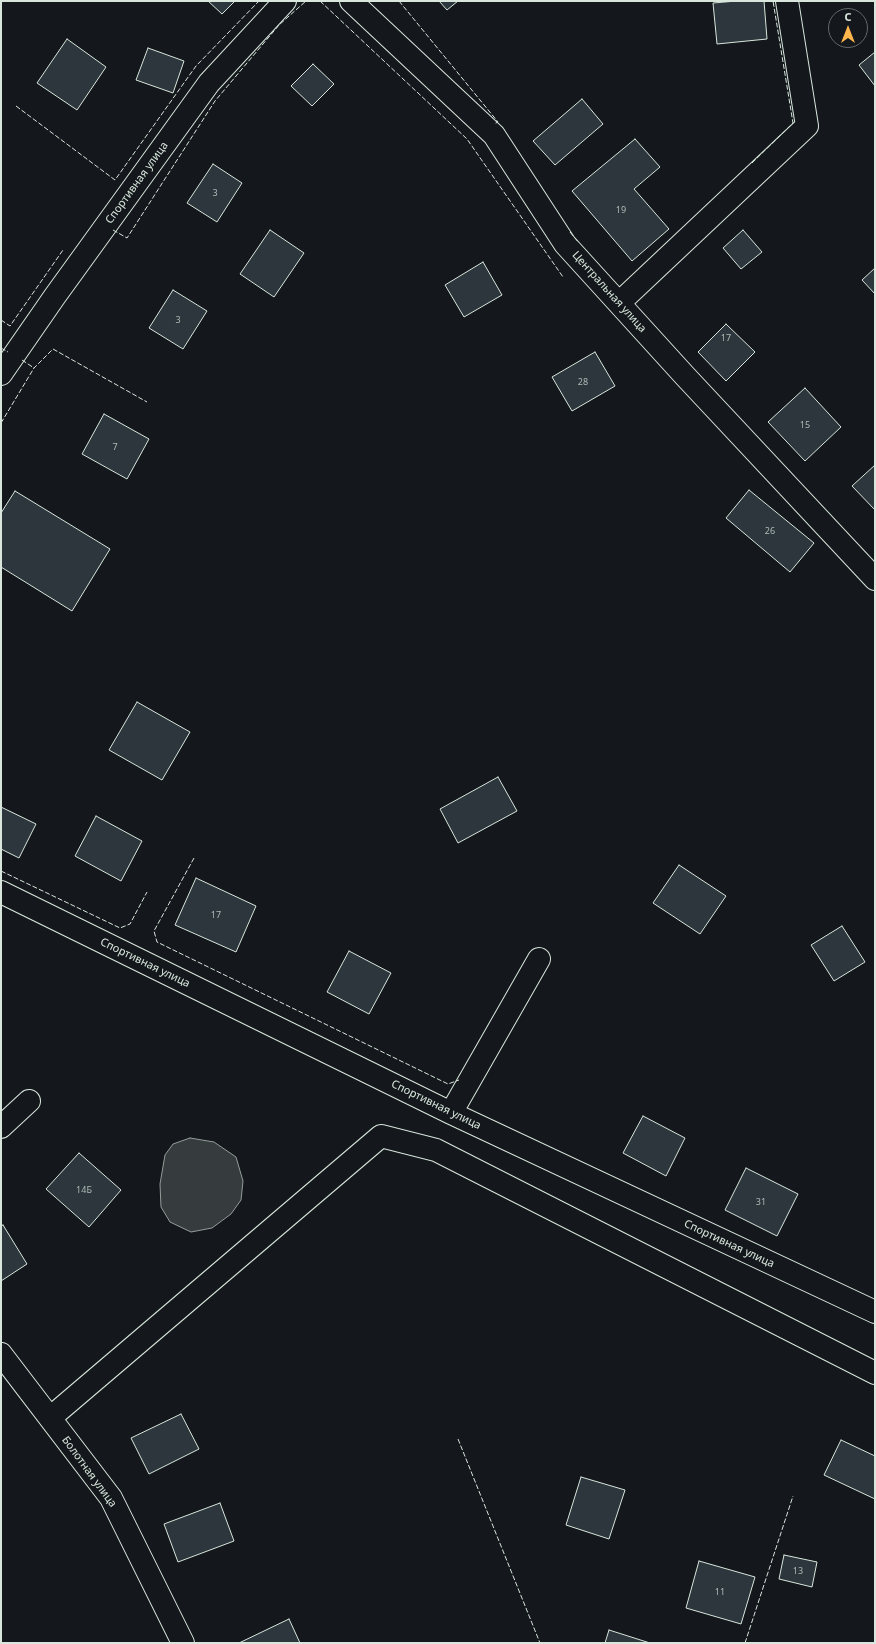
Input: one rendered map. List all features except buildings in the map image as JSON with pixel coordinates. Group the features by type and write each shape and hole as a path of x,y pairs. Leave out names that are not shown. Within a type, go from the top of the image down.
{"street":[{"name":"Спортивная улица","path":"1,374 208,83 285,1"},
{"name":"Центральная улица","path":"351,1 494,135 565,244 875,579"},
{"path":"618,303 807,126 787,1"},
{"name":"Спортивная улица","path":"1,892 451,1113 875,1312"},
{"path":"451,1113 539,959"},
{"path":"1,1127 29,1101"},
{"path":"50,1418 381,1136 436,1150 875,1373"},
{"name":"Болотная улица","path":"1,1354 111,1498 183,1643"}],"shaded area":[{"path":"190,1138 214,1142 236,1157 243,1181 241,1200 231,1214 212,1228 191,1232 170,1222 161,1207 160,1184 165,1155 173,1144"}],"fence":[{"path":"16,106 115,180 196,66 259,1"},
{"path":"113,230 127,238 215,101 279,25 306,1"},
{"path":"320,1 467,139 563,277"},
{"path":"399,1 498,122 494,124"},
{"path":"752,163 793,123 773,1"},
{"path":"570,232 579,243"},
{"path":"1,320 10,326 63,250"},
{"path":"1,348 8,352"},
{"path":"1,423 34,368 53,349 147,402"},
{"path":"22,360 34,368"},
{"path":"194,858 154,931 157,942 448,1084 459,1080"},
{"path":"1,871 120,928 130,924 147,892"},
{"path":"458,1439 540,1643"},
{"path":"745,1643 793,1496"}]}
